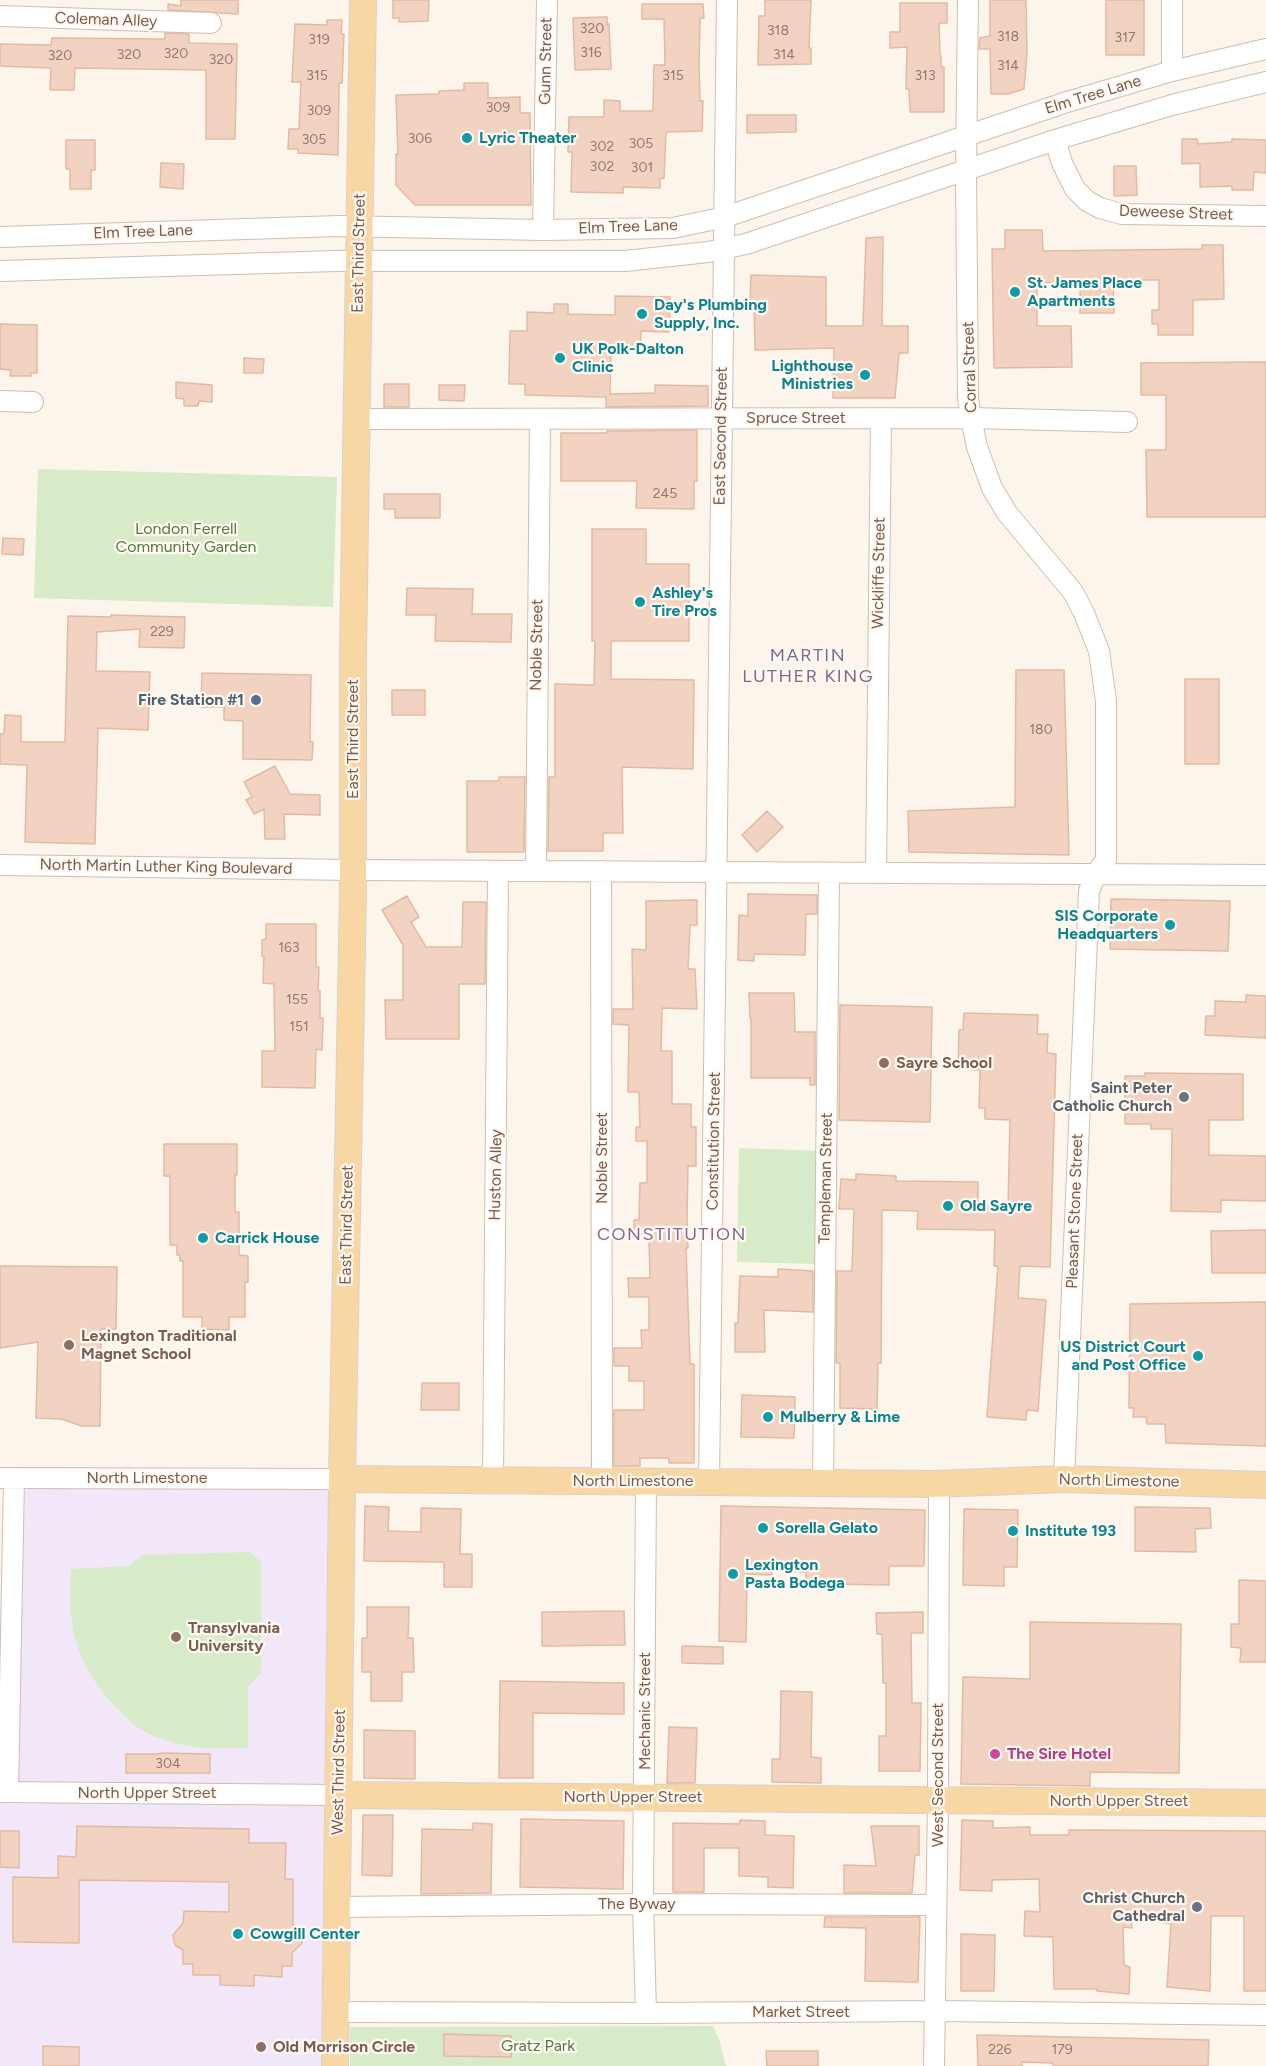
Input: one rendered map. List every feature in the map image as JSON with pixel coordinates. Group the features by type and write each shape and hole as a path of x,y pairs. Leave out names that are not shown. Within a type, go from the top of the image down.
{"main road":[{"name":"East Third Street","path":"342,1479 343,870 357,419 363,0"},
{"name":"North Limestone","path":"342,1479 939,1484 1064,1479 1266,1485"},
{"name":"West Third Street","path":"336,2066 342,1479"},
{"name":"North Upper Street","path":"338,1795 1266,1803"}],"street":[{"name":"Gunn Street","path":"543,230 547,0"},
{"name":"East Second Street","path":"718,872 727,0"},
{"name":"Corral Street","path":"968,0 966,170 968,398 977,447 992,488 1006,513 1073,592 1099,651 1106,701 1106,860 1096,874"},
{"path":"1172,0 1172,71"},
{"name":"Coleman Alley","path":"0,16 211,23"},
{"name":"Elm Tree Lane","path":"0,237 327,226 543,230 673,228 725,217 1067,102 1172,71 1266,49"},
{"name":"Elm Tree Lane","path":"0,271 359,261 625,261 725,249 1055,140 1172,105 1266,82"},
{"name":"Deweese Street","path":"1055,140 1062,163 1075,189 1087,201 1100,208 1122,214 1266,216"},
{"path":"122,233 123,267"},
{"path":"0,401 33,402"},
{"name":"Wickliffe Street","path":"876,873 880,418"},
{"name":"Spruce Street","path":"357,419 971,418 1127,422"},
{"name":"Noble Street","path":"536,871 540,419"},
{"name":"North Martin Luther King Boulevard","path":"0,865 343,870 1266,875"},
{"name":"Huston Alley","path":"493,1480 498,871"},
{"name":"Noble Street","path":"601,871 602,1481"},
{"name":"Constitution Street","path":"709,1481 718,872"},
{"name":"Templeman Street","path":"823,1482 829,873"},
{"name":"Pleasant Stone Street","path":"1064,1479 1089,891 1096,874"},
{"path":"4,1792 7,1478"},
{"name":"North Limestone","path":"7,1478 342,1479"},
{"name":"Mechanic Street","path":"646,1481 643,1904 646,2013"},
{"name":"West Second Street","path":"934,2066 939,1484"},
{"name":"North Upper Street","path":"4,1792 338,1795"},
{"name":"The Byway","path":"337,1907 643,1904 936,1905"},
{"name":"Market Street","path":"336,2012 935,2011 1266,2015"}],"shaded area":[{"name":"Transylvania University","path":"14,1478 342,1479 335,2066 0,2066 0,1795"}],"green space":[{"name":"London Ferrell Community Garden","path":"38,469 337,477 333,607 34,598"},
{"path":"739,1148 821,1151 819,1264 737,1262"},
{"path":"250,1552 261,1562 261,1673 248,1687 248,1748 199,1748 153,1736 136,1727 106,1697 90,1674 79,1652 70,1606 71,1569 129,1566 142,1555"},
{"name":"Gratz Park","path":"713,2026 726,2066 350,2066 350,2027"}],"building":[{"path":"181,0 238,0 238,14 168,10 168,4 181,6"},
{"path":"393,0 429,0 428,21 399,22 399,18 393,18"},
{"path":"765,0 811,0 809,48 811,48 811,64 758,65 759,16 765,16"},
{"path":"990,0 1026,0 1027,53 1024,89 1008,94 991,94 990,49 979,49 980,38 990,36"},
{"path":"1106,0 1144,0 1144,55 1106,55"},
{"path":"900,3 947,3 947,23 939,23 941,67 944,67 944,112 910,112 909,89 906,89 907,47 890,48 890,32 900,32"},
{"path":"642,4 703,4 704,18 700,18 699,65 700,101 703,101 702,131 666,132 664,178 660,179 660,188 623,187 623,193 571,192 572,152 568,152 569,117 604,117 604,100 620,101 620,111 653,111 654,65 665,65 664,19 642,19"},
{"path":"607,17 611,69 575,70 573,18"},
{"path":"327,20 342,20 341,34 344,34 342,83 339,83 338,155 298,153 298,149 288,149 289,129 299,129 301,82 292,82 295,24 327,25"},
{"path":"165,33 189,34 189,43 237,44 235,139 206,139 206,70 75,68 74,90 50,90 51,68 0,66 0,44 51,45 52,38 165,39"},
{"name":"Lyric Theater","path":"464,83 488,83 488,98 520,97 520,113 530,113 531,205 415,205 396,185 396,154 398,154 396,95 439,94 439,91 464,90"},
{"path":"747,115 796,115 796,132 747,133"},
{"path":"1182,139 1197,139 1198,144 1232,142 1232,139 1266,140 1266,173 1254,172 1253,190 1232,190 1232,186 1200,187 1200,163 1182,164"},
{"path":"66,140 95,140 95,170 91,170 91,189 70,189 70,169 66,169"},
{"path":"161,163 184,164 183,189 160,187"},
{"path":"1114,166 1136,166 1137,195 1114,196"},
{"name":"St. James Place Apartments","path":"1005,230 1042,230 1043,251 1202,249 1202,245 1223,245 1224,299 1193,300 1193,335 1158,335 1158,324 1152,324 1152,310 1159,310 1159,280 1113,280 1114,313 1080,313 1080,282 1037,283 1037,326 1071,326 1072,367 994,368 992,249 1005,249"},
{"path":"883,237 882,326 908,326 908,353 899,353 895,398 833,398 834,348 755,350 754,301 750,301 751,275 826,277 826,326 863,326 866,238"},
{"name":"UK Polk-Dalton Clinic","path":"615,296 670,297 669,332 641,331 640,349 611,348 610,394 655,393 655,385 708,386 708,406 606,407 606,397 525,395 525,384 509,384 510,331 527,331 527,312 554,313 554,304 568,304 568,314 615,315"},
{"path":"0,324 37,325 37,373 31,373 31,376 10,376 11,370 0,369"},
{"path":"244,358 264,359 263,373 244,373"},
{"path":"1266,362 1266,517 1147,517 1146,450 1166,450 1166,395 1141,395 1141,363"},
{"path":"176,382 212,385 212,402 199,401 198,406 184,406 184,399 176,398"},
{"path":"384,384 409,384 409,407 384,407"},
{"path":"439,385 465,385 464,401 439,400"},
{"path":"697,430 697,481 694,481 694,509 636,508 637,481 561,481 561,433"},
{"path":"384,494 440,494 440,518 395,518 395,509 384,509"},
{"path":"592,529 646,529 646,564 689,564 689,641 611,641 611,679 694,680 693,769 622,767 623,833 603,833 603,851 548,851 549,777 555,777 555,684 594,685"},
{"path":"3,538 24,539 23,555 2,554"},
{"path":"407,588 473,589 472,614 512,614 511,642 435,641 436,615 406,615"},
{"path":"111,615 185,617 184,648 139,647 140,629 97,632 96,671 150,672 148,730 98,728 95,844 25,842 27,765 0,764 0,734 4,734 5,715 21,716 21,742 65,742 68,616 111,617"},
{"path":"1016,670 1064,670 1069,855 909,852 908,811 1015,807"},
{"name":"Fire Station #1","path":"202,673 311,675 312,760 243,759 243,721 224,720 224,707 201,707"},
{"path":"1185,679 1219,679 1219,764 1185,764"},
{"path":"392,690 425,690 425,715 392,715"},
{"path":"275,766 290,794 320,795 320,815 284,814 285,839 265,839 264,809 254,814 246,800 252,797 244,782"},
{"path":"499,777 525,777 524,852 467,852 467,781 499,781"},
{"path":"767,811 783,827 757,852 742,835"},
{"path":"748,894 817,895 817,914 806,914 805,955 754,954 754,961 738,960 739,915 748,916"},
{"path":"407,896 419,917 411,922 426,947 462,947 463,902 486,902 485,984 459,984 459,1039 386,1039 385,1000 403,1000 403,945 382,910"},
{"name":"SIS Corporate Headquarters","path":"1111,899 1230,901 1228,951 1110,949"},
{"path":"697,900 697,925 690,925 688,969 695,969 697,1009 662,1008 661,1051 672,1051 672,1104 691,1104 691,1127 696,1127 696,1166 688,1166 688,1248 686,1248 690,1364 694,1364 694,1463 669,1463 669,1458 640,1458 640,1466 614,1466 614,1410 644,1410 644,1381 629,1381 629,1366 614,1366 614,1348 642,1348 641,1330 649,1330 649,1297 629,1297 628,1278 650,1278 649,1237 634,1237 634,1220 639,1220 640,1183 647,1183 647,1141 636,1141 636,1127 640,1127 639,1092 628,1092 629,1025 613,1024 613,1009 633,1009 632,949 646,950 646,901"},
{"path":"266,924 316,924 316,967 319,967 320,1018 323,1018 322,1050 316,1049 315,1088 262,1087 262,1051 275,1051 274,984 263,983 262,940 266,939"},
{"path":"749,993 794,993 795,1032 815,1032 815,1085 810,1085 810,1078 751,1078"},
{"path":"1246,995 1266,996 1266,1038 1205,1035 1206,1016 1215,1016 1215,1001 1246,1002"},
{"name":"Sayre School","path":"840,1005 932,1007 930,1122 839,1120"},
{"path":"964,1013 1038,1015 1037,1034 1048,1034 1047,1053 1056,1054 1050,1267 1020,1266 1018,1298 1046,1300 1038,1411 1027,1410 1026,1420 987,1417 998,1266 994,1266 995,1230 917,1229 918,1211 882,1210 881,1363 878,1363 877,1409 840,1408 840,1363 836,1363 837,1271 852,1271 854,1209 839,1209 841,1179 856,1180 856,1174 896,1176 896,1181 978,1182 978,1207 1008,1207 1010,1120 985,1119 985,1108 979,1108 980,1070 958,1069 959,1030 963,1030"},
{"path":"1145,1073 1243,1074 1243,1120 1209,1120 1209,1155 1266,1156 1266,1201 1221,1200 1221,1212 1171,1211 1172,1129 1151,1129 1151,1124 1125,1124 1125,1076 1145,1076"},
{"name":"Carrick House","path":"164,1144 237,1144 235,1212 239,1212 239,1255 248,1256 248,1282 245,1282 245,1317 229,1317 229,1330 202,1329 202,1317 183,1317 183,1261 180,1261 180,1255 177,1255 177,1245 170,1245 170,1176 164,1176"},
{"path":"1266,1230 1266,1273 1212,1273 1211,1231"},
{"name":"Lexington Traditional Magnet School","path":"0,1266 117,1267 116,1329 101,1329 100,1426 81,1426 62,1419 36,1418 38,1342 0,1348"},
{"path":"778,1269 813,1271 813,1312 764,1310 765,1352 735,1352 735,1323 738,1323 740,1276 778,1277"},
{"name":"US District Court and Post Office","path":"1266,1302 1266,1446 1166,1443 1165,1424 1147,1424 1146,1417 1133,1417 1134,1408 1129,1408 1130,1304"},
{"path":"422,1383 459,1383 459,1410 421,1410"},
{"name":"Mulberry & Lime","path":"742,1395 795,1397 794,1438 741,1437"},
{"path":"365,1506 389,1507 388,1531 421,1532 421,1508 461,1509 460,1554 472,1554 472,1587 444,1587 444,1562 364,1561"},
{"path":"721,1506 925,1510 924,1566 889,1566 889,1585 832,1584 833,1588 806,1587 806,1572 772,1571 772,1575 747,1574 746,1642 719,1641"},
{"path":"1135,1507 1210,1508 1211,1528 1195,1529 1196,1552 1135,1551"},
{"path":"964,1509 1018,1510 1017,1567 1004,1567 1004,1586 963,1585"},
{"path":"1239,1580 1266,1581 1266,1662 1240,1662 1241,1648 1231,1647 1231,1624 1239,1624"},
{"path":"367,1607 409,1607 408,1638 413,1638 414,1672 402,1672 402,1701 371,1701 371,1672 362,1672 362,1638 367,1638"},
{"path":"624,1611 625,1645 542,1646 542,1612"},
{"path":"923,1612 923,1633 911,1633 912,1703 921,1703 920,1771 879,1771 879,1736 886,1736 886,1683 883,1683 882,1634 877,1634 876,1613"},
{"path":"1030,1622 1181,1624 1179,1773 1090,1772 1090,1786 961,1784 963,1677 1030,1679"},
{"path":"682,1646 723,1647 723,1664 682,1663"},
{"path":"500,1681 624,1683 624,1714 533,1713 533,1778 499,1778"},
{"path":"781,1691 812,1692 811,1757 821,1758 821,1783 772,1782 772,1759 780,1759"},
{"path":"669,1727 697,1728 695,1783 667,1783"},
{"path":"364,1730 415,1731 415,1779 364,1778"},
{"path":"126,1754 210,1754 210,1773 126,1773"},
{"path":"363,1815 393,1815 392,1876 362,1875"},
{"path":"521,1819 624,1821 623,1889 520,1887"},
{"path":"740,1820 765,1821 765,1835 794,1836 793,1888 768,1887 768,1877 739,1876 739,1848 704,1848 704,1892 673,1892 673,1823 740,1824"},
{"path":"962,1820 993,1821 993,1828 1030,1827 1030,1835 1069,1835 1069,1830 1266,1831 1266,1991 1244,1991 1244,1916 1211,1916 1210,1991 1167,1987 1171,1924 1131,1917 1132,1928 1123,1927 1124,1965 1130,1967 1129,1994 1097,1991 1097,1989 1054,1989 1053,1937 1024,1936 1025,1911 1040,1912 1039,1879 992,1880 992,1891 960,1890"},
{"path":"473,1823 492,1824 491,1893 421,1894 422,1829 473,1830"},
{"path":"77,1826 249,1829 249,1843 286,1843 285,1879 293,1879 293,1925 302,1936 302,1943 292,1953 292,1966 282,1966 282,1977 254,1975 254,1986 220,1985 220,1975 193,1975 193,1964 183,1964 183,1950 175,1945 173,1935 183,1923 184,1911 229,1912 229,1882 79,1880 79,1943 13,1942 13,1877 58,1878 58,1856 76,1857"},
{"path":"871,1826 919,1826 919,1855 915,1855 912,1893 844,1893 844,1865 876,1866"},
{"path":"0,1831 19,1831 19,1868 0,1867"},
{"path":"825,1917 920,1917 918,1982 865,1981 866,1928 824,1927"},
{"path":"961,1934 995,1935 994,1991 961,1991"},
{"path":"444,2034 511,2036 511,2057 444,2056"},
{"path":"977,2035 1209,2040 1208,2066 1053,2066 1053,2063 1022,2062 1022,2066 978,2066"},
{"path":"43,2046 79,2047 79,2066 43,2066"},
{"path":"766,2051 818,2051 818,2066 767,2066"}],"place":[{"name":"Lyric Theater","path":"467,138"},
{"name":"St. James Place Apartments","path":"1015,292"},
{"name":"Day's Plumbing Supply, Inc.","path":"642,314"},
{"name":"UK Polk-Dalton Clinic","path":"560,358"},
{"name":"Lighthouse Ministries","path":"865,375"},
{"name":"Ashley's Tire Pros","path":"640,602"},
{"name":"Fire Station #1","path":"256,700"},
{"name":"SIS Corporate Headquarters","path":"1170,925"},
{"name":"Sayre School","path":"884,1063"},
{"name":"Saint Peter Catholic Church","path":"1184,1097"},
{"name":"Old Sayre","path":"948,1206"},
{"name":"Carrick House","path":"203,1238"},
{"name":"Lexington Traditional Magnet School","path":"69,1345"},
{"name":"US District Court and Post Office","path":"1198,1356"},
{"name":"Mulberry & Lime","path":"768,1417"},
{"name":"Sorella Gelato","path":"763,1528"},
{"name":"Institute 193","path":"1013,1531"},
{"name":"Lexington Pasta Bodega","path":"733,1574"},
{"name":"Transylvania University","path":"176,1637"},
{"name":"The Sire Hotel","path":"995,1754"},
{"name":"Christ Church Cathedral","path":"1197,1907"},
{"name":"Cowgill Center","path":"238,1934"},
{"name":"Old Morrison Circle","path":"261,2047"}],"district":[{"name":"MARTIN LUTHER KING","path":"808,666"},
{"name":"CONSTITUTION","path":"672,1235"}]}
